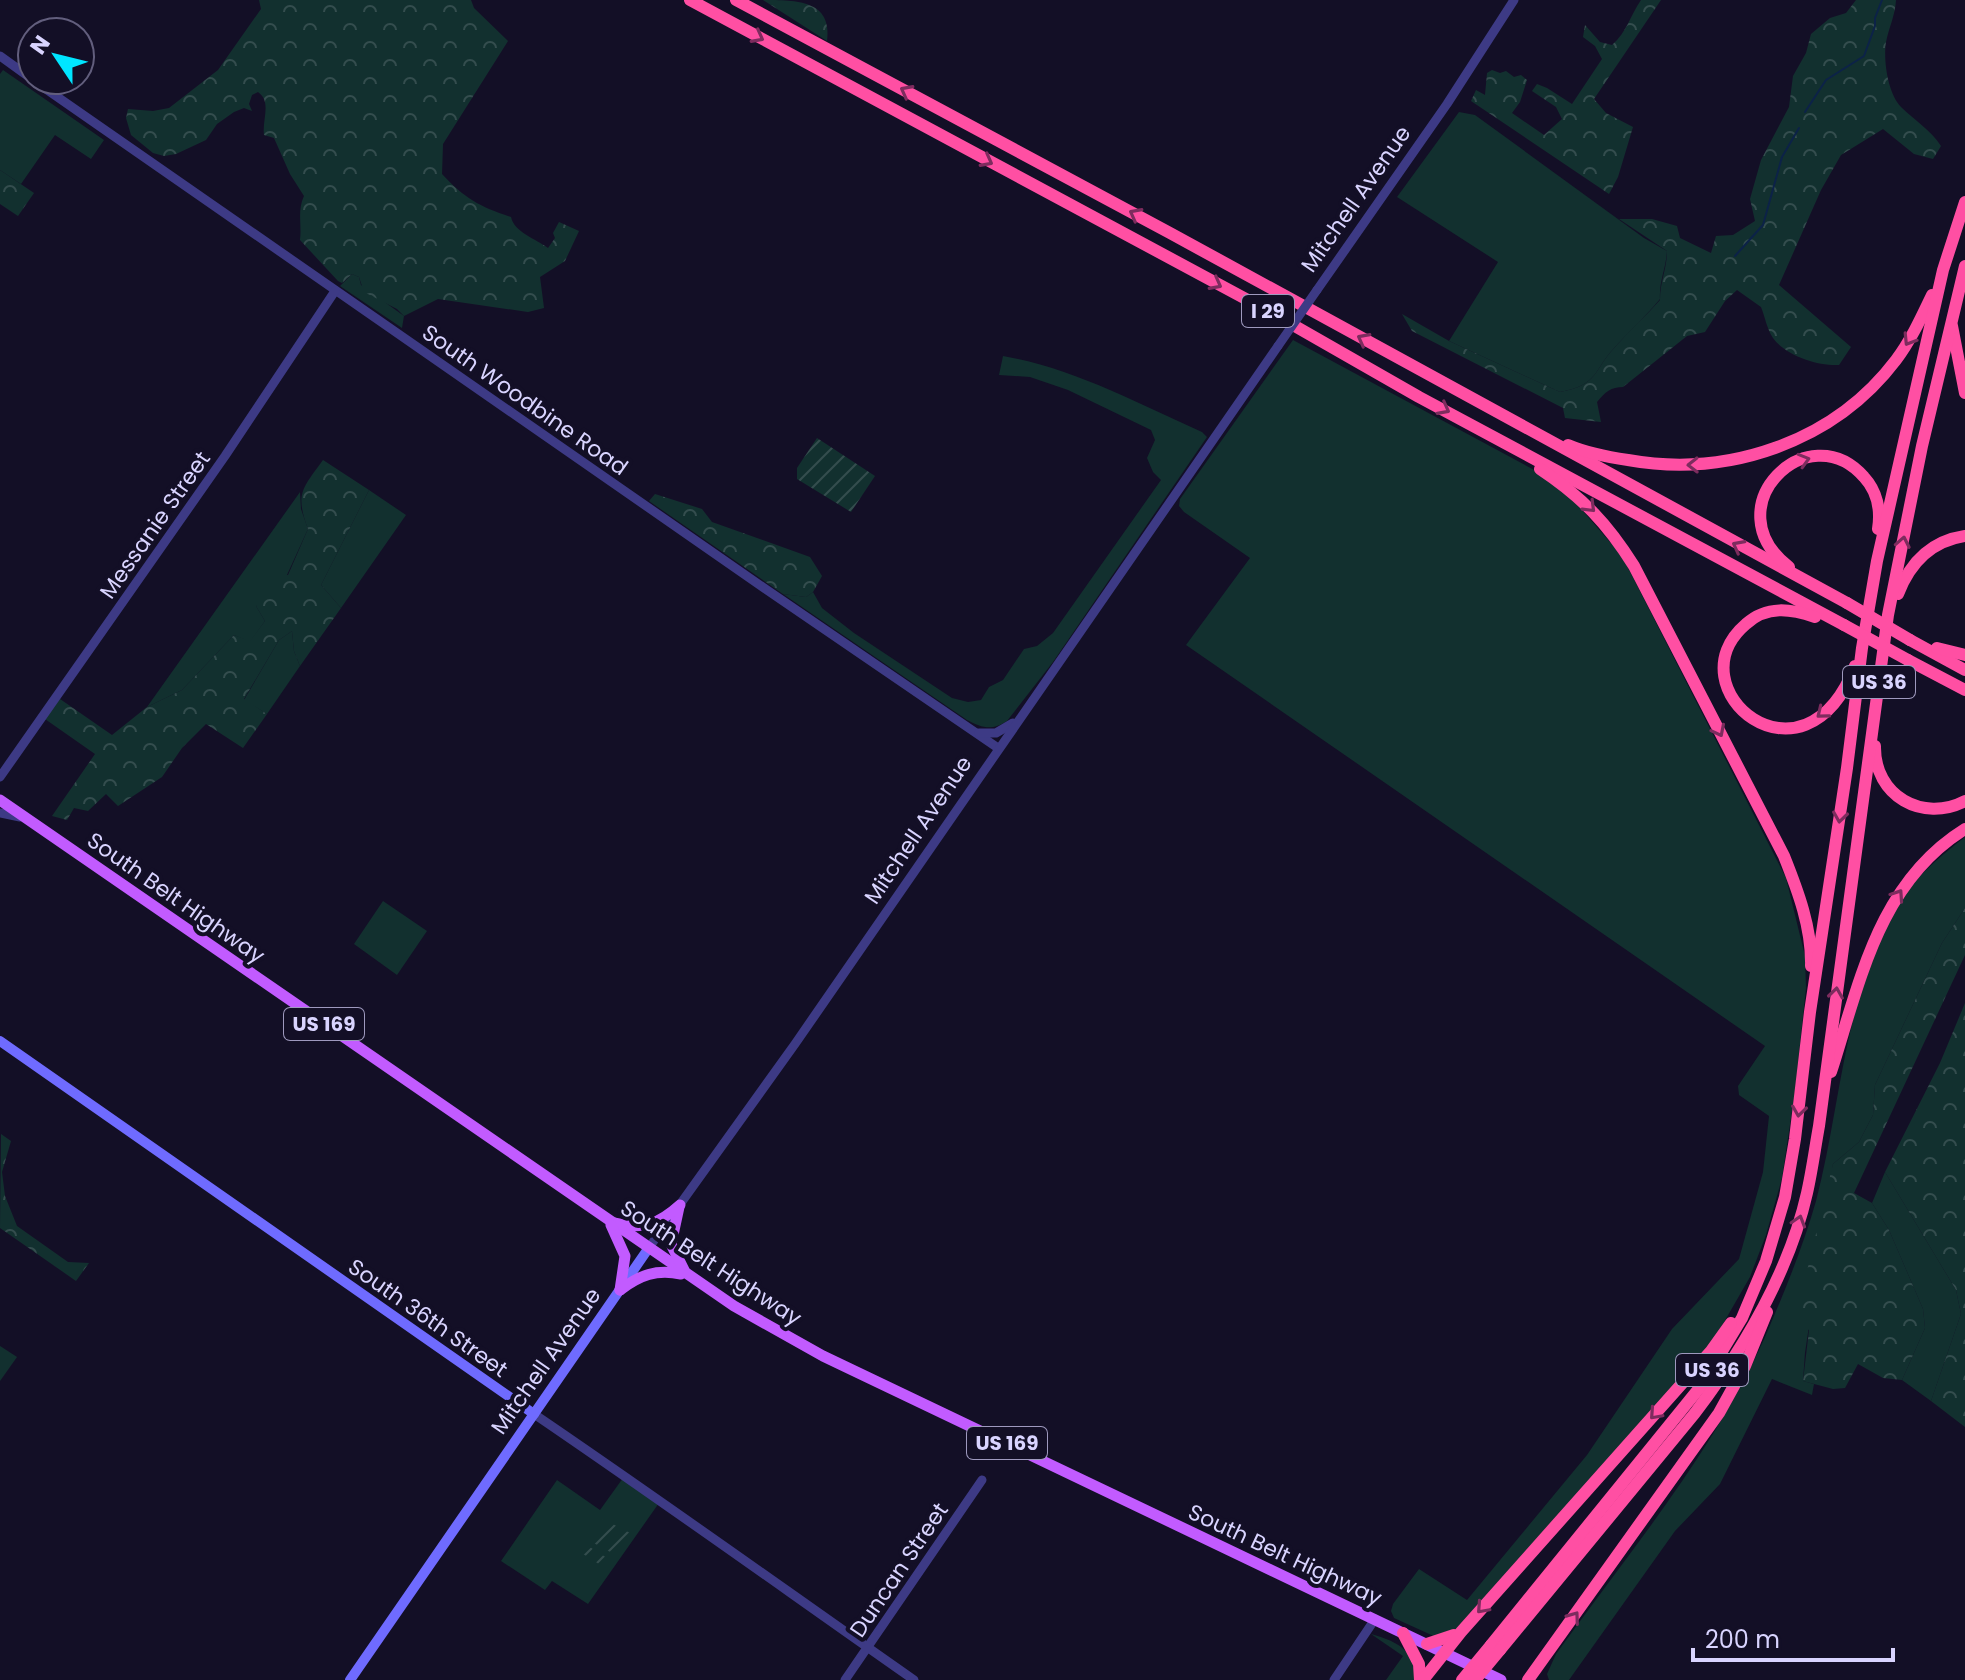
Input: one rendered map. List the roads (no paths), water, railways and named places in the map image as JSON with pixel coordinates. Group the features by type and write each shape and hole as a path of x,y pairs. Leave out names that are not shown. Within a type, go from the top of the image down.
{"highway":[{"name":"I 29","path":"690,0 1965,690"},
{"name":"I 29","path":"736,0 1478,401 1965,670"},
{"name":"US 36","path":"1475,1680 1495,1648 1701,1386 1742,1318 1766,1261 1785,1197 1805,1076 1810,1012 1877,561 1943,270 1965,202"},
{"name":"US 36","path":"1462,1680 1495,1648 1710,1393 1742,1347 1786,1256 1807,1194 1860,838 1888,615 1922,446 1965,266"},
{"path":"1478,401 1558,441 1599,455 1667,465 1711,464 1762,454 1835,418 1880,378 1909,342 1943,270"},
{"path":"1951,322 1965,393"},
{"path":"1481,429 1584,500 1634,566 1794,880 1811,955 1810,1012"},
{"path":"1831,596 1781,561 1762,532 1761,502 1778,473 1796,461 1816,456 1836,458 1855,468 1868,482 1878,502 1877,561"},
{"path":"1888,615 1903,582 1921,556 1943,541 1965,536"},
{"path":"1839,622 1789,609 1762,613 1741,628 1728,649 1724,670 1728,691 1741,711 1760,724 1771,727 1794,728 1813,722 1830,709 1844,691 1862,648"},
{"path":"1910,640 1923,641 1942,650 1965,655"},
{"path":"1938,675 1965,700"},
{"path":"1872,728 1877,763 1894,793 1927,810 1965,801"},
{"path":"1822,1098 1853,995 1879,927 1913,874 1942,845 1965,829"},
{"path":"1528,1680 1719,1413 1757,1339 1786,1256"},
{"path":"1421,1680 1711,1351 1737,1314 1766,1261"},
{"path":"1427,1644 1441,1642 1461,1632"},
{"path":"1403,1633 1419,1664 1421,1680"},
{"path":"1544,1659 1544,1680"}],"main road":[{"name":"South Belt Highway","path":"0,800 734,1306 826,1357 1501,1680"},
{"name":"South 36th Street","path":"0,1041 534,1414"},
{"path":"609,1222 631,1227 650,1226 680,1205"},
{"path":"680,1205 671,1244 689,1277"},
{"path":"609,1222 625,1255 626,1266 620,1290"},
{"name":"Mitchell Avenue","path":"350,1680 648,1249"},
{"path":"620,1290 657,1271 689,1277"}],"street":[{"name":"Mitchell Avenue","path":"648,1249 795,1044 1447,104 1514,0"},
{"name":"South Woodbine Road","path":"55,96 998,748"},
{"name":"Messanie Street","path":"0,777 217,467 335,291"},
{"path":"977,733 996,733 1016,722"},
{"path":"0,813 30,821"},
{"name":"South 36th Street","path":"534,1414 914,1680"},
{"name":"Duncan Street","path":"845,1680 982,1480"},
{"path":"1334,1680 1375,1619"}],"waterway":[{"path":"1805,112 1826,80 1864,56 1882,0"},
{"path":"1735,256 1763,225 1782,157 1799,128"}]}
